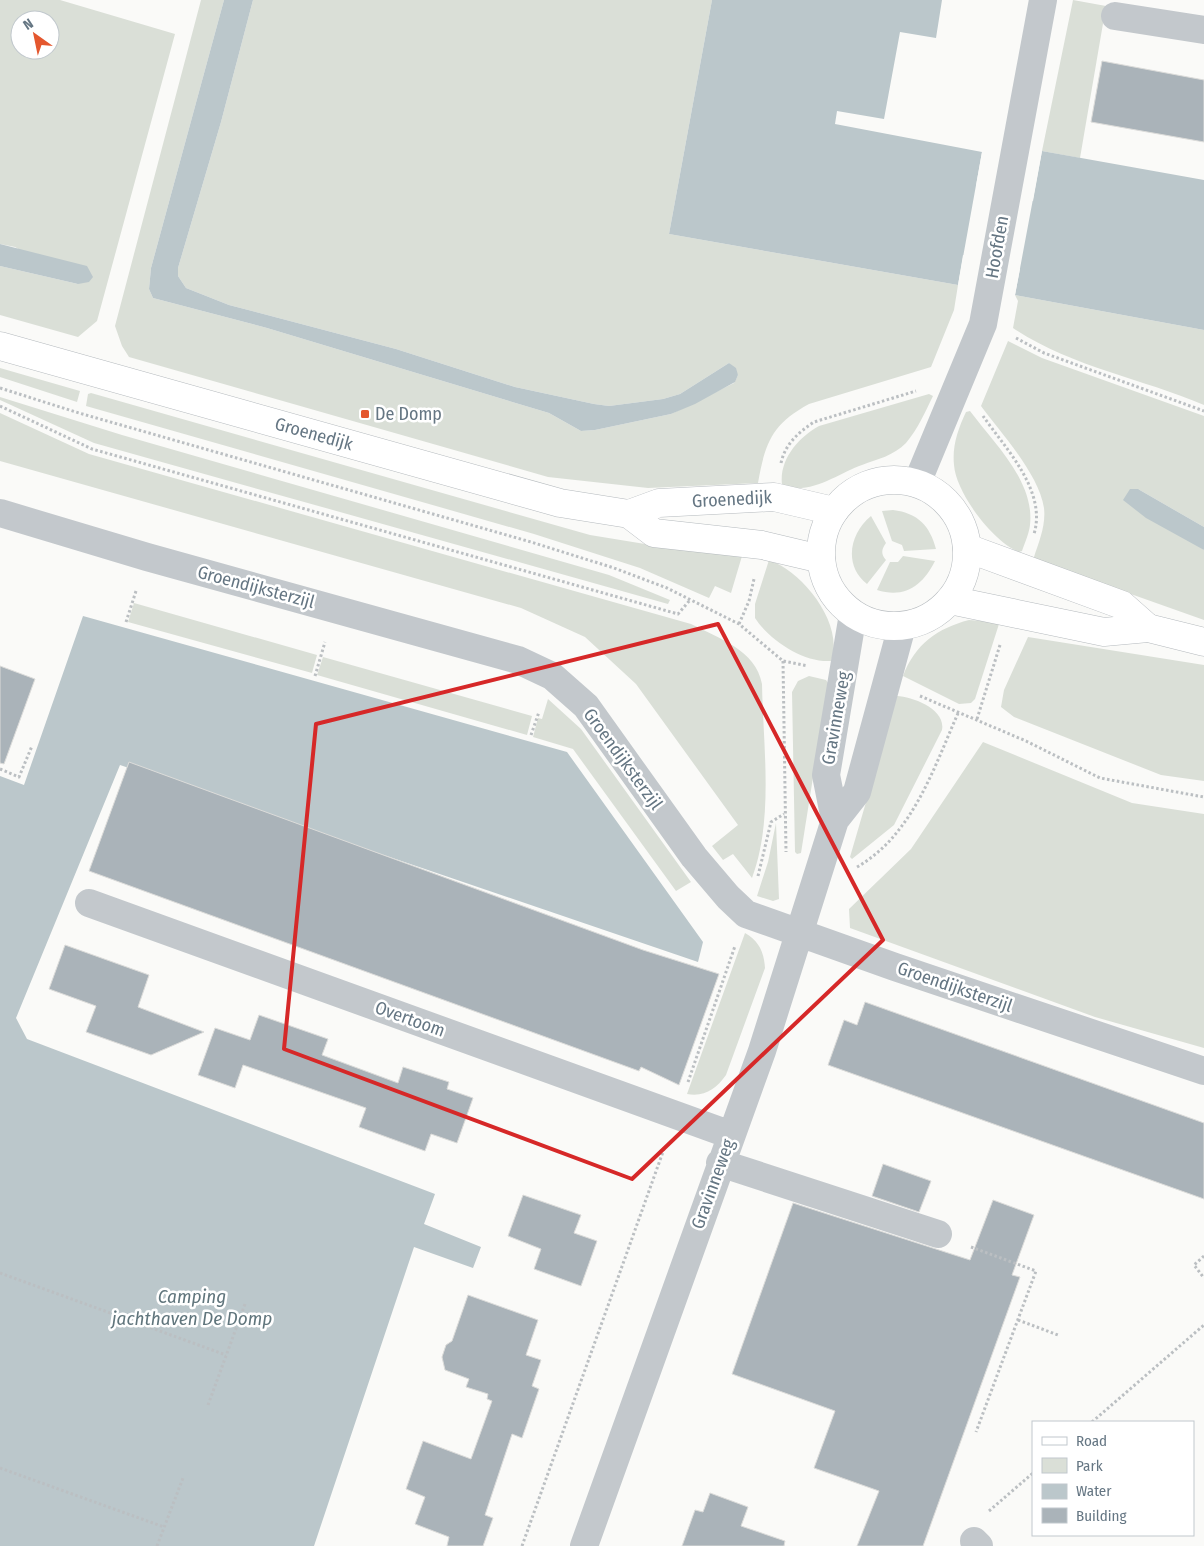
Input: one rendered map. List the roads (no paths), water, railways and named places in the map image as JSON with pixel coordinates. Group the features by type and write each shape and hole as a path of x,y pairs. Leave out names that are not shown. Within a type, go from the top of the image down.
{"main road":[{"name":"Groenedijk","path":"0,346 560,503 629,514 654,533 762,545 821,559"},
{"path":"894,480 917,483 942,498 960,520 967,548 964,576 950,600 937,613 920,622 902,626 877,625 853,614 837,600 826,581 821,559 823,533 834,511 850,494 871,484 894,480"},
{"name":"Groenedijk","path":"629,514 659,503 774,497 834,511"},
{"path":"967,548 1122,605 1148,628"},
{"path":"950,600 1104,632 1148,628 1204,642"}],"street":[{"name":"Hoofden","path":"917,483 983,324 1043,0"},
{"path":"1115,16 1204,30"},
{"name":"Groendijksterzijl","path":"2,514 147,557 518,660 552,676 586,706 694,858 728,898 746,914 1204,1071"},
{"name":"Gravinneweg","path":"835,820 826,775 853,614"},
{"name":"Gravinneweg","path":"584,1546 720,1163 762,1052 835,820 857,792 902,626"},
{"name":"Overtoom","path":"89,903 731,1135"},
{"path":"720,1163 938,1234"}],"water":[{"path":"224,0 253,0 221,122 178,268 178,276 186,288 229,305 396,349 515,387 594,404 609,406 663,399 680,394 729,363 736,368 738,375 735,382 695,404 671,414 595,430 581,431 549,413 267,328 153,298 149,289 151,268"},
{"path":"712,0 942,0 936,38 900,32 884,119 837,111 835,124 982,152 976,186 1033,201 1042,151 1204,180 1204,330 1015,295 1020,269 963,255 958,285 669,234"},
{"path":"0,244 87,266 93,277 89,282 78,284 0,266"},
{"path":"1130,489 1138,489 1204,527 1204,550 1146,518 1123,500"},
{"name":"Camping jachthaven De Domp","path":"83,616 567,752 703,942 698,962 120,765 16,1018 27,1039 435,1194 424,1224 481,1247 473,1268 414,1247 314,1546 0,1546 0,776 24,785"}],"place":[{"name":"De Domp","path":"365,414"}]}
